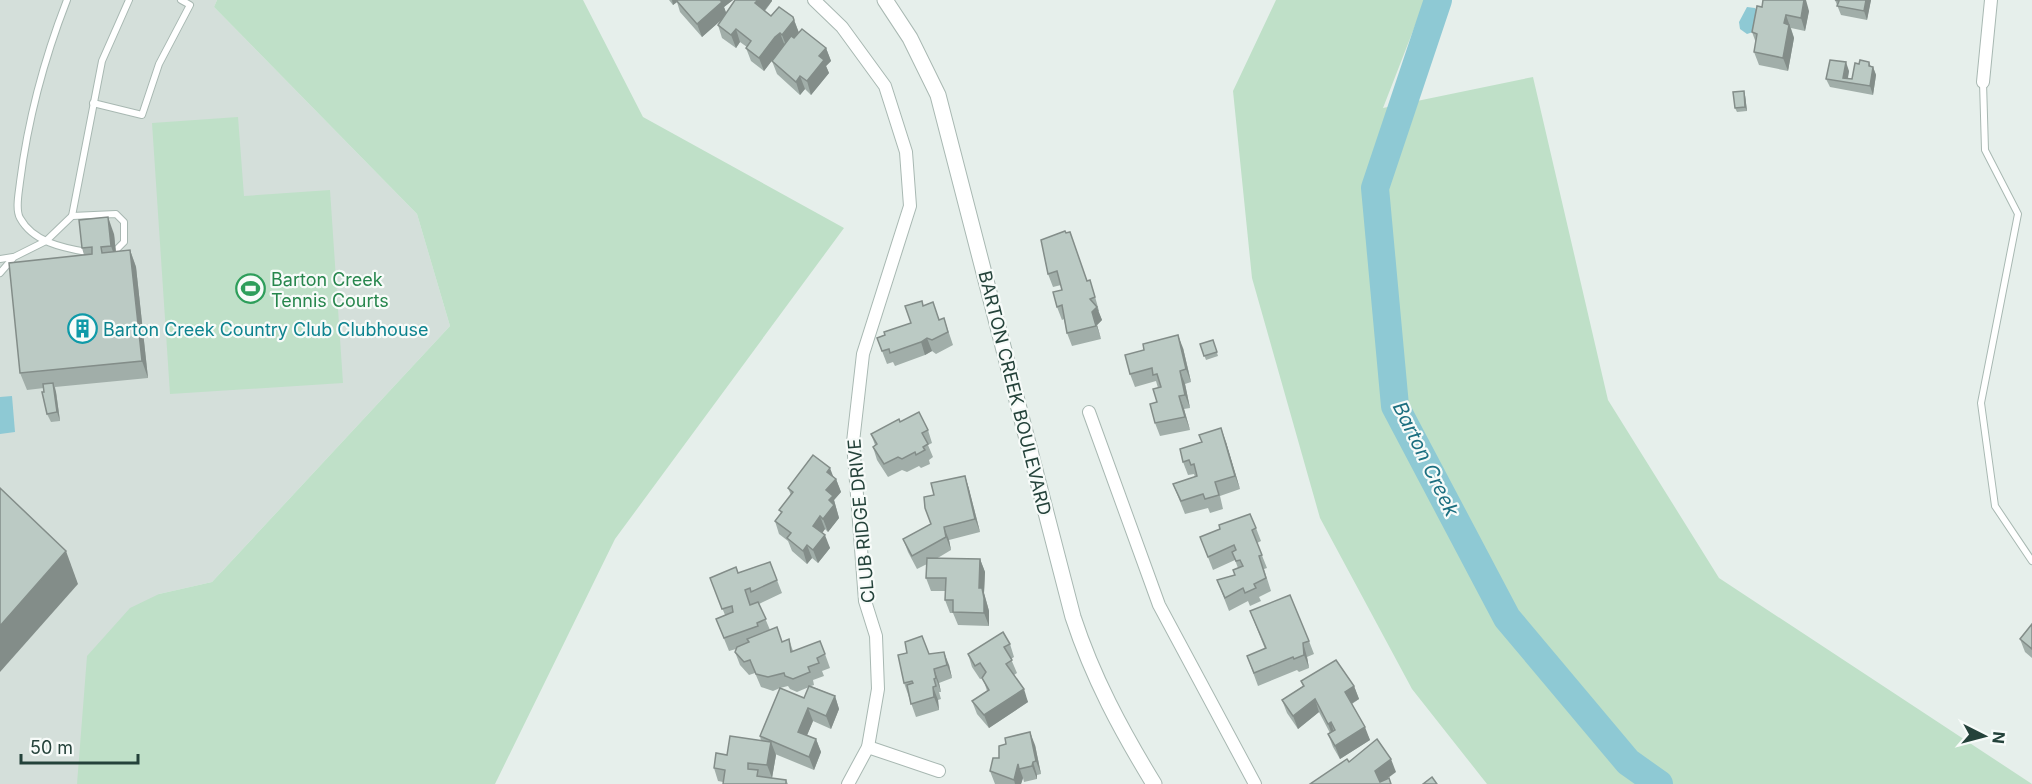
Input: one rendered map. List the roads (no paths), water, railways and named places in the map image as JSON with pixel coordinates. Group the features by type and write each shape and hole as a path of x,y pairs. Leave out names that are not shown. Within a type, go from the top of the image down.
{"street":[{"name":"CLUB RIDGE DRIVE","path":"814,0 842,27 885,86 906,152 910,206 863,354 853,442 865,601 876,636 878,689 868,747 848,784"},
{"name":"BARTON CREEK BOULEVARD","path":"885,0 910,38 938,95 1073,618 1087,659 1120,729 1154,784"},
{"path":"1983,82 1991,0"},
{"path":"1089,412 1159,605 1255,784"},
{"path":"868,747 939,771"}],"lane":[{"path":"67,0 25,139 18,215 27,229 46,241 63,248 87,252"},
{"path":"0,259 14,257 46,241 72,216 102,61 129,0"},
{"path":"93,103 142,115 159,64 190,5 181,0"},
{"path":"1983,82 1985,150 2018,214 1981,403 1995,506 2032,561"},
{"path":"72,216 116,214 124,222 124,242 116,250"},
{"path":"0,273 14,257"}],"water":[{"path":"1747,7 1755,8 1757,11 1753,32 1747,34 1740,29 1739,22"},
{"path":"12,396 15,432 0,434 0,397"}],"waterway":[{"name":"Barton Creek","path":"1438,0 1375,188 1395,406 1507,618 1628,762 1659,784"}],"place":[{"name":"Barton Creek Tennis Courts","path":"250,289"},
{"name":"Barton Creek Country Club Clubhouse","path":"82,329"}]}
